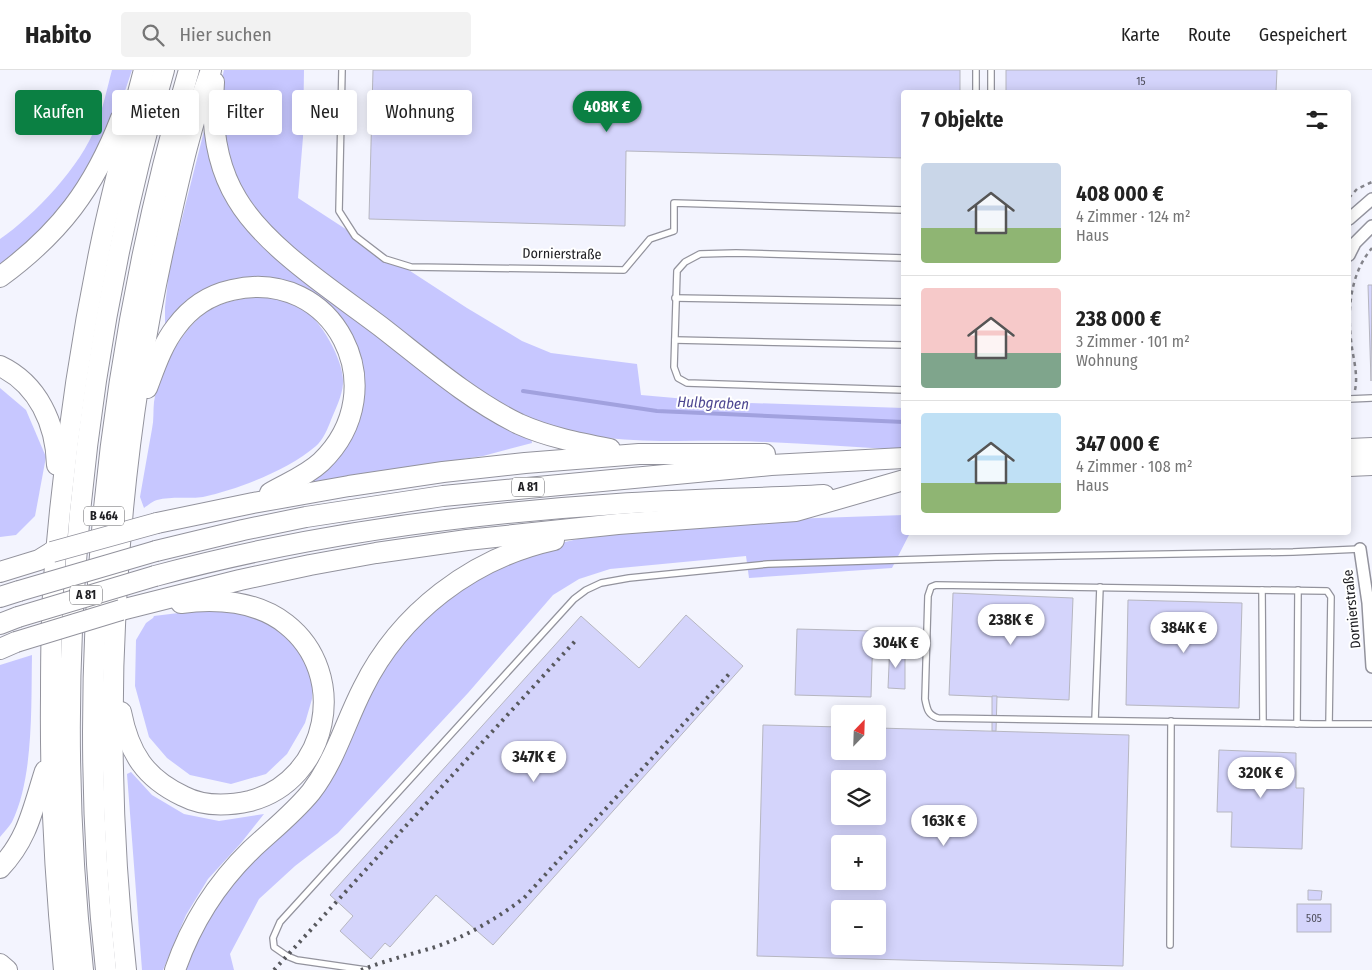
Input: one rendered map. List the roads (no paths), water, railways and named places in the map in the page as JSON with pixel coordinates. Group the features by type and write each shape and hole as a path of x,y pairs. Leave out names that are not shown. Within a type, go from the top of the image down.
{"highway":[{"path":"0,277 28,256 52,233 91,183 106,153 140,70"},
{"path":"64,970 50,752 54,579 78,372 95,273 144,70"},
{"name":"B 464","path":"83,970 74,868 70,728 71,647 79,525 91,411 110,298 134,186 164,70"},
{"name":"B 464","path":"106,970 98,869 93,721 97,606 104,508 115,415 133,301 158,188 189,70"},
{"path":"213,70 212,108 216,147 221,166 237,199 250,217 277,245 328,287 445,376 519,424 547,435 639,454"},
{"name":"B 464","path":"126,970 115,822 113,684 124,498 141,368 163,252 191,133 213,70"},
{"path":"134,423 164,344 175,327 196,306 218,294 245,287 266,287 287,292 310,303 327,316 337,328 351,358 355,386 352,410 344,433 321,462 307,473 253,503"},
{"path":"0,366 13,373 31,389 38,398 50,424 56,450 56,485 60,517"},
{"path":"1351,449 1372,454"},
{"path":"0,557 38,560 52,552 157,523 253,503 443,472 639,454 901,453"},
{"path":"1351,465 1372,454"},
{"name":"A 81","path":"9,594 156,551 243,530 298,519 442,496 770,465 901,458"},
{"path":"1351,476 1372,476"},
{"name":"A 81","path":"9,620 155,576 237,556 415,524 483,515 618,504 855,494 901,481"},
{"path":"8,646 127,609 146,610 154,605 256,576 361,556 443,543 595,527 796,511 855,494"},
{"path":"176,970 187,938 218,886 252,849 301,803 317,784 333,756 370,676 388,647 407,624 441,592 492,562 530,547 595,527"},
{"path":"0,572 20,560"},
{"path":"113,684 125,731 137,757 147,771 159,782 188,799 220,805 237,804 257,799 273,791 296,774 314,749 323,718 323,685 308,647 286,623 252,606 225,602 154,605"},
{"path":"0,868 19,845 29,825 50,752"},
{"path":"0,964 7,970"}],"street":[{"path":"1351,217 1372,199"},
{"path":"1351,251 1355,243 1372,226"},
{"name":"Dornierstraße","path":"1360,548 1368,575 1372,667"}],"lane":[{"name":"Dornierstraße","path":"342,70 339,211 355,236 385,259 411,267 624,270 650,239 674,231 674,203 901,210"},
{"path":"976,70 976,90"},
{"path":"991,70 991,90"},
{"path":"901,258 736,253 700,254 686,262 677,271 674,340 674,367 678,378 687,384 901,390"},
{"path":"675,298 901,302"},
{"path":"674,340 901,346"},
{"path":"1351,399 1372,398"},
{"path":"366,970 297,960 287,956 274,947 273,938 280,922 574,599 586,590 602,583 672,573 768,564 1006,556 1293,552 1360,548"},
{"path":"1329,724 1331,596 1327,591 1100,586 936,585 931,587 928,596 925,699 928,711 932,716 938,718 1297,724 1329,724 1372,724"},
{"path":"1095,720 1100,586"},
{"path":"1262,590 1263,723"},
{"path":"1297,724 1298,590"},
{"path":"1170,945 1171,721"}],"waterway":[{"name":"Hulbgraben","path":"523,391 657,411 901,422"}],"railway":[{"path":"274,970 577,639"},
{"path":"361,970 457,939 492,920 524,898 729,674"}]}
